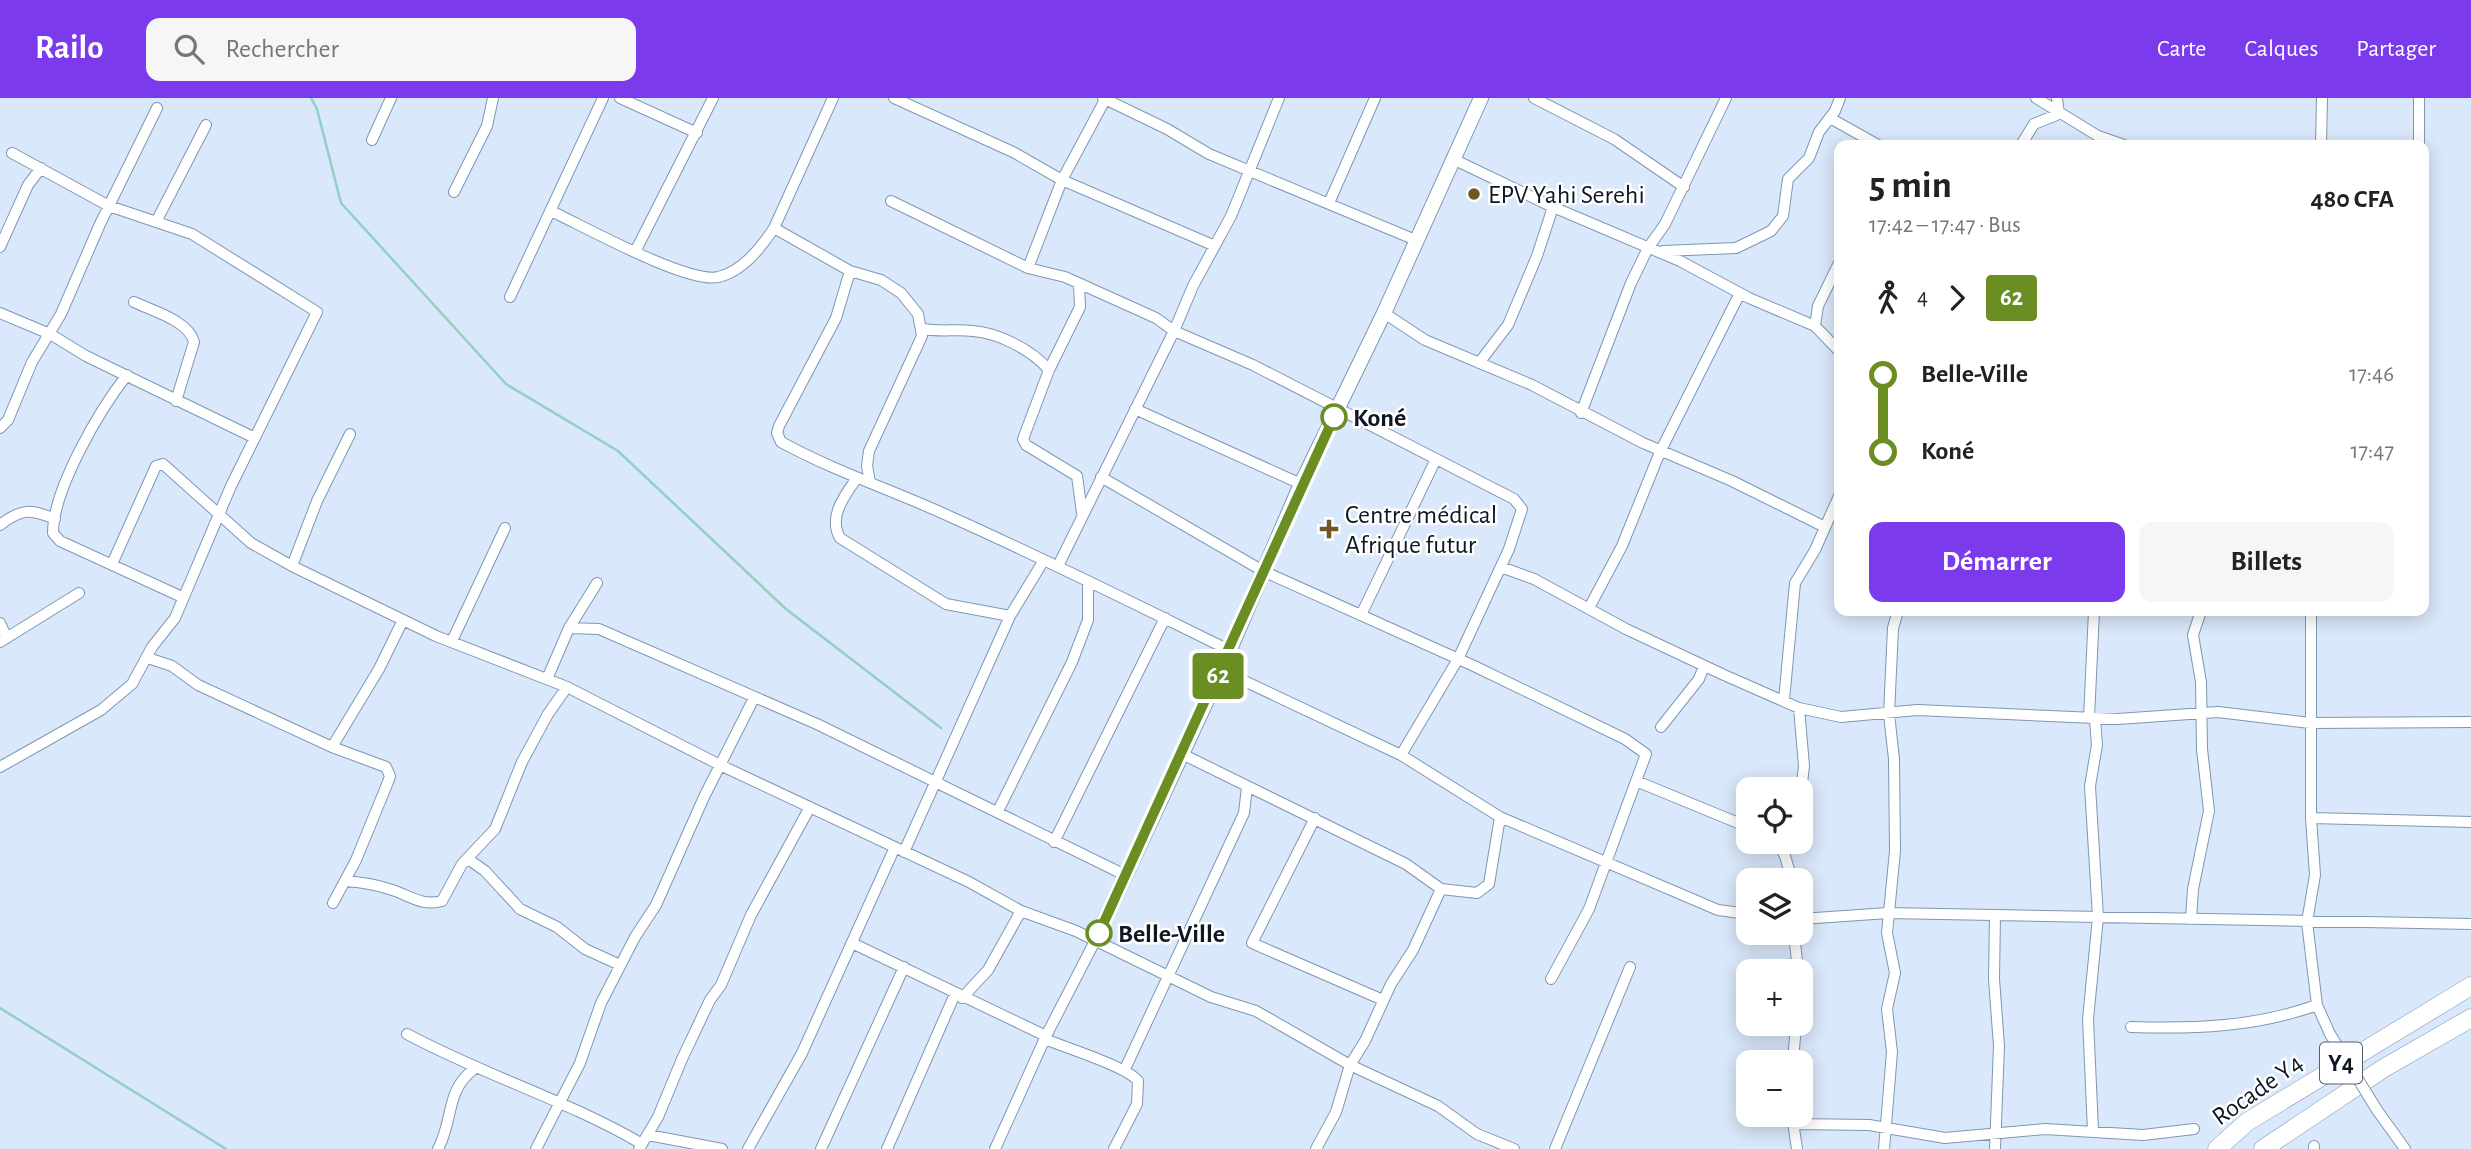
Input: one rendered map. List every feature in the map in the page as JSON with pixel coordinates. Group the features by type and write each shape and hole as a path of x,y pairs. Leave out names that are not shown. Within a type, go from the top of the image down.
{"highway":[{"name":"Rocade Y4","path":"2217,1149 2247,1122 2471,986"},
{"name":"Rocade Y4","path":"2263,1149 2384,1068 2471,1018"}],"street":[{"path":"372,140 391,98"},
{"path":"454,192 488,126 493,98"},
{"path":"510,297 553,212 603,98"},
{"path":"620,98 697,133"},
{"path":"636,250 713,98"},
{"path":"553,212 689,275 720,277 746,262 762,246 774,228 834,98"},
{"path":"894,98 1013,152 1062,180 1215,246"},
{"path":"1028,268 1062,180 1105,98 1209,154 1418,241"},
{"path":"1058,566 1174,331 1192,286 1231,216 1279,98"},
{"path":"1329,203 1376,98"},
{"path":"995,1149 1221,670 1301,484 1418,241 1481,98"},
{"path":"1534,98 1614,139 1684,187"},
{"path":"1581,413 1631,283 1653,250 1726,98"},
{"path":"1653,250 1736,248 1771,231 1783,216 1788,179 1809,158 1819,132 1840,98"},
{"path":"2036,98 2059,114 2110,140"},
{"path":"2057,98 2059,114"},
{"path":"2321,140 2322,98"},
{"path":"2419,98 2420,140"},
{"path":"0,428 8,420 23,380 50,334 157,108"},
{"path":"2024,140 2034,124 2059,114"},
{"path":"1830,118 1869,140"},
{"path":"156,222 206,125"},
{"path":"0,767 101,710 132,684 152,646 171,625 218,515 317,312 192,234 109,206 12,153"},
{"path":"1455,160 1815,326 1834,346"},
{"path":"0,247 28,185 41,168"},
{"path":"891,201 1028,268 1065,276 1079,285 1156,318 1174,331 1253,365 1519,503 1522,514 1501,567 1458,659 1401,755"},
{"path":"1479,363 1508,325 1537,256 1552,207"},
{"path":"774,228 850,271 869,274 901,293 918,314 923,329 869,451 867,466 870,482"},
{"path":"850,271 836,318 777,433 781,442 1058,566 1229,650"},
{"path":"1815,326 1818,306 1834,273"},
{"path":"1079,285 1080,307 1049,370 1024,443 1077,476 1082,515"},
{"path":"1589,608 1634,520 1660,452 1740,293"},
{"path":"134,302 181,325 192,334 194,342 176,401"},
{"path":"0,313 50,334 176,401 255,438"},
{"path":"1384,313 1425,340 1532,386 1660,452 1732,481 1823,526"},
{"path":"923,329 976,331 992,335 1033,355 1049,370"},
{"path":"127,375 95,421 65,487 55,519 55,537 182,597"},
{"path":"1135,409 1301,484"},
{"path":"292,566 317,501 350,435"},
{"path":"1361,615 1436,460"},
{"path":"112,564 156,466 163,464 251,543 292,566 402,620 567,687 720,765 900,849 1021,911 1095,941 1211,997 1256,1011 1350,1065 1438,1106 1477,1134 1514,1149"},
{"path":"1101,477 1263,571 1458,659 1625,739 1646,754 1580,930 1551,979"},
{"path":"857,478 845,494 835,520 840,538 946,604 1010,616"},
{"path":"1784,700 1795,583 1815,550 1834,505"},
{"path":"0,525 18,513 33,510 55,519"},
{"path":"452,641 505,528"},
{"path":"748,1149 802,1053 852,943 936,784 1010,616 1044,560"},
{"path":"1501,567 1534,579 1704,666 1799,708 1841,717 1917,710 2092,718 2156,718 2202,712 2311,723 2471,722"},
{"path":"998,811 1088,620 1088,581"},
{"path":"547,679 569,628 597,583"},
{"path":"0,623 4,640 79,593"},
{"path":"1884,1149 1892,1052 1887,1009 1895,974 1887,933 1895,852 1894,759 1889,714 1893,628 1897,616"},
{"path":"2093,1131 2088,1019 2098,916 2090,786 2097,745 2092,718 2094,616"},
{"path":"2191,919 2193,889 2209,811 2203,761 2200,668 2193,635 2199,616"},
{"path":"2311,616 2311,818 2315,875 2307,922 2317,1005 2330,1034 2377,1110 2405,1149"},
{"path":"1054,842 1165,618"},
{"path":"332,747 379,669 402,620"},
{"path":"569,628 599,629 819,725 1125,875"},
{"path":"148,658 172,666 198,685 332,747 372,759 386,767 390,776 333,903"},
{"path":"1661,727 1699,679 1704,666"},
{"path":"1221,670 1401,755 1500,817 1717,910 1736,912"},
{"path":"345,881 392,889 432,904 442,901 456,872 495,829 522,762 548,713 567,687"},
{"path":"536,1149 560,1104 620,965 656,905 754,698"},
{"path":"1799,708 1803,777"},
{"path":"1182,754 1406,864 1441,889 1477,894 1489,884 1500,817"},
{"path":"1636,781 1736,822"},
{"path":"1125,1069 1244,813 1247,787"},
{"path":"643,1143 704,1012 721,985 751,915 810,807"},
{"path":"1315,818 1252,943 1383,1000"},
{"path":"2311,818 2471,822"},
{"path":"468,859 485,871 520,909 557,928 585,949 620,965"},
{"path":"1318,1148 1336,1112 1350,1065 1383,1000 1413,950 1441,889"},
{"path":"887,1149 959,996 988,970 1021,911"},
{"path":"1813,917 1888,912 2471,924"},
{"path":"1995,915 1994,979 2000,1046 1995,1149"},
{"path":"852,943 1081,1055 1125,1069 1138,1081 1139,1093 1114,1149"},
{"path":"821,1149 904,967"},
{"path":"1555,1149 1630,967"},
{"path":"2131,1027 2197,1029 2250,1023 2317,1005"},
{"path":"407,1034 474,1069 560,1104 643,1143 722,1149"},
{"path":"438,1149 445,1135 455,1088 474,1069"},
{"path":"1813,1121 1887,1127 1945,1138 1995,1132 2093,1131 2143,1135 2194,1129"},
{"path":"1794,1127 1797,1149"}],"waterway":[{"path":"311,98 317,109 341,203 506,384 618,451 786,609 941,728"},
{"path":"0,1008 226,1149"}],"bus line":[{"name":"62","path":"1099,933 1221,670 1301,484 1334,417"}],"place":[{"name":"EPV Yahi Serehi","path":"1474,194"},
{"name":"Koné","path":"1334,417"},
{"name":"Centre médical Afrique futur","path":"1329,529"},
{"name":"Belle-Ville","path":"1099,933"}]}
